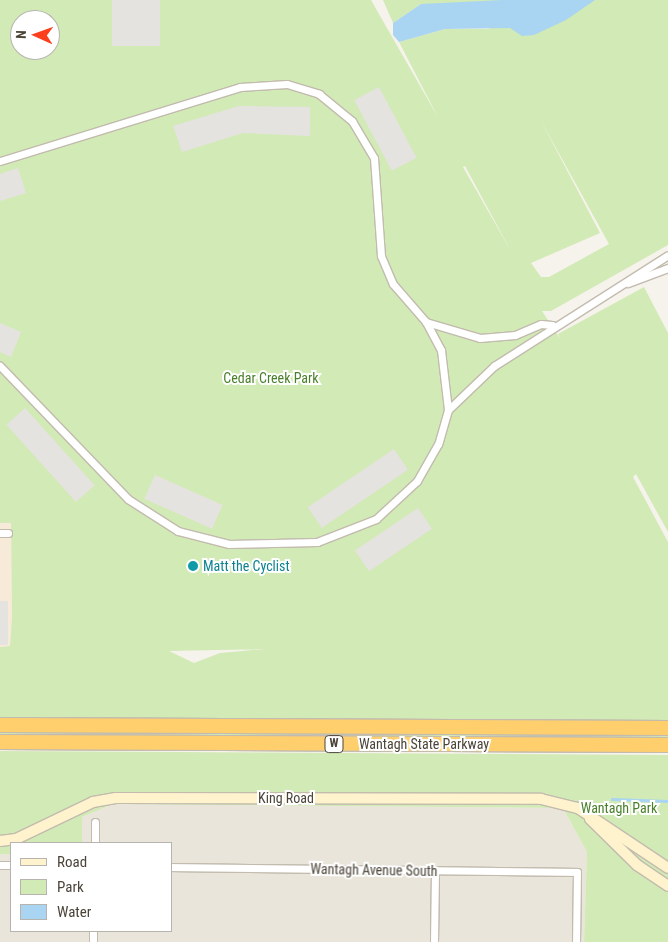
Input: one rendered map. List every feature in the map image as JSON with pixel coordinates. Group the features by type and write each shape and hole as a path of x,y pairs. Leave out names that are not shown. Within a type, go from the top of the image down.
{"highway":[{"name":"Wantagh State Parkway","path":"0,725 668,728"},
{"name":"Wantagh State Parkway","path":"0,742 668,745"}],"street":[{"path":"0,162 240,87 272,83 305,88 342,111 367,143 378,175 381,256 393,284 426,322 445,362 448,410 438,444 417,481 376,519 317,542 229,544 178,530 128,500 0,366"},
{"path":"426,322 486,338 552,325 628,283 668,255"},
{"path":"628,283 668,268"},
{"path":"448,410 480,376 542,338 552,325"},
{"path":"0,533 8,533"},
{"name":"King Road","path":"0,841 16,839 93,802 116,798 541,799 578,808 668,868"},
{"path":"578,808 637,865 668,886"},
{"path":"95,822 95,842"},
{"name":"Wantagh Avenue South","path":"172,867 578,872 576,942"},
{"path":"434,942 435,870"}],"shaded area":[{"path":"112,0 160,0 160,46 112,46"},
{"path":"379,87 417,158 392,171 354,100"},
{"path":"239,106 310,107 310,136 243,133 182,152 173,126"},
{"path":"18,168 26,193 0,201 0,174"},
{"path":"0,323 21,332 11,357 0,352"},
{"path":"25,408 95,485 76,502 6,425"},
{"path":"394,449 408,470 322,528 308,507"},
{"path":"155,475 223,505 212,529 144,499"},
{"path":"418,508 432,529 369,571 355,550"},
{"path":"0,523 11,523 12,617 10,646 0,647"},
{"path":"0,601 8,601 8,645 0,645"},
{"path":"113,804 563,808 587,852 584,942 0,942 0,854 10,854 10,932 172,932 172,842 82,842 82,817"}],"green space":[{"name":"Cedar Creek Park","path":"0,0 371,0 439,119 399,42 445,29 491,29 421,4 393,23 383,0 668,0 668,245 551,311 542,311 561,340 558,334 644,287 668,333 668,532 636,474 633,477 668,542 668,721 0,718 0,647 10,646 12,617 11,523 0,523","holes":["540,119 609,244 549,277 541,277 531,263 600,233","465,166 512,253 463,167","266,649 220,653 194,663 169,651"]},
{"path":"0,733 668,733 668,737 0,737"},
{"name":"Wantagh Park","path":"0,751 668,755 668,942 584,942 587,852 563,808 113,804 82,817 82,842 10,842 10,854 0,854"}],"water":[{"path":"502,0 595,0 566,20 534,35 522,36 510,28 445,29 399,42 393,35 393,23 421,4"}],"waterway":[{"path":"612,799 668,801"}],"place":[{"name":"Matt the Cyclist","path":"193,566"}]}
